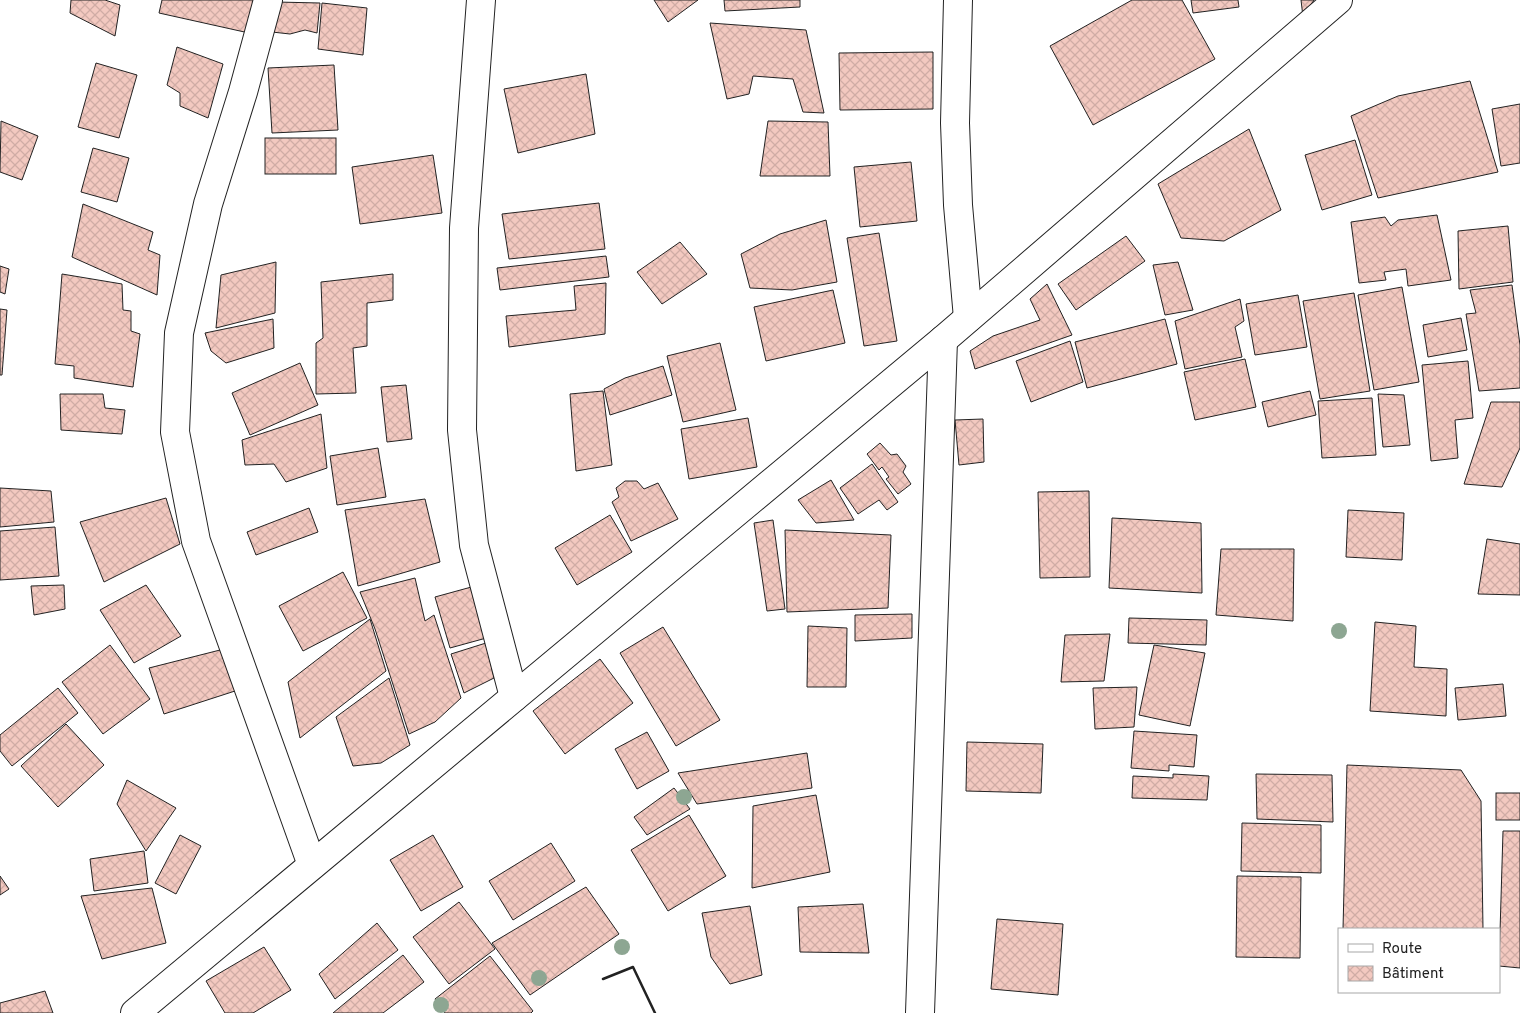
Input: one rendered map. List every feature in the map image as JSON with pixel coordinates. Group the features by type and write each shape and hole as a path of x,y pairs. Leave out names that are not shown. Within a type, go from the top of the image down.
{"street":[{"path":"268,0 243,92 208,204 179,334 175,432 196,541 312,865"},
{"path":"481,0 464,228 462,430 474,545 514,697"},
{"path":"958,0 956,132 958,205 968,318"},
{"path":"135,1013 943,340 1338,0"},
{"path":"920,1013 943,340"}],"building":[{"path":"71,0 105,0 120,5 115,36 70,13"},
{"path":"162,0 257,0 249,33 159,13"},
{"path":"654,0 698,0 668,22"},
{"path":"724,0 800,0 800,7 725,11"},
{"path":"1132,0 1182,0 1215,59 1093,125 1050,46"},
{"path":"1191,0 1238,0 1239,7 1193,13"},
{"path":"1301,0 1314,0 1303,17"},
{"path":"276,2 320,3 317,33 305,30 290,34 272,32"},
{"path":"322,3 367,8 363,55 318,49"},
{"path":"710,23 806,30 824,113 803,112 793,79 753,76 749,94 727,99"},
{"path":"177,47 223,64 208,118 180,106 180,93 167,85"},
{"path":"933,52 933,109 840,110 839,53"},
{"path":"96,63 137,75 119,138 78,127"},
{"path":"334,65 338,130 272,133 268,68"},
{"path":"586,74 595,134 518,153 504,89"},
{"path":"1470,81 1498,172 1378,198 1351,116 1398,96"},
{"path":"1520,104 1520,163 1501,166 1492,109"},
{"path":"1,121 38,136 22,180 0,172"},
{"path":"768,121 828,122 830,176 760,176"},
{"path":"1249,129 1281,210 1224,241 1181,238 1158,184"},
{"path":"265,138 336,138 336,174 265,174"},
{"path":"1355,140 1372,195 1322,210 1305,155"},
{"path":"93,148 129,158 117,202 81,192"},
{"path":"433,155 442,213 360,224 352,167"},
{"path":"911,162 917,221 860,227 854,167"},
{"path":"599,203 605,249 509,259 502,214"},
{"path":"83,204 153,232 148,250 160,255 157,295 72,257"},
{"path":"1437,215 1451,280 1408,286 1406,269 1384,272 1386,280 1359,283 1351,222 1385,217 1391,226 1398,220"},
{"path":"826,220 837,282 792,290 750,288 741,254 780,234"},
{"path":"1508,226 1513,282 1459,289 1458,231"},
{"path":"879,233 897,341 864,346 847,238"},
{"path":"1126,236 1145,261 1076,310 1058,284"},
{"path":"680,242 707,274 662,304 637,272"},
{"path":"606,256 609,277 500,290 497,268"},
{"path":"276,262 275,313 216,328 221,275"},
{"path":"1178,262 1193,310 1165,315 1153,265"},
{"path":"0,266 9,269 5,294 0,292"},
{"path":"62,274 122,284 123,310 131,311 131,331 140,334 133,387 74,378 74,366 55,364"},
{"path":"393,274 393,300 367,303 367,346 353,348 356,393 316,394 316,343 323,338 321,282"},
{"path":"606,283 605,334 509,347 506,316 576,310 574,286"},
{"path":"1047,284 1072,335 975,369 970,351 993,336 1040,320 1030,299"},
{"path":"1512,285 1520,345 1520,388 1479,391 1466,314 1476,313 1470,290"},
{"path":"1402,287 1419,382 1374,390 1358,295"},
{"path":"833,290 845,343 766,361 754,307"},
{"path":"1354,293 1370,391 1320,399 1303,301"},
{"path":"1298,295 1307,347 1255,355 1246,304"},
{"path":"1240,299 1244,321 1235,327 1242,357 1185,369 1175,321"},
{"path":"0,309 7,310 2,375 0,375"},
{"path":"1461,318 1467,350 1428,357 1423,325"},
{"path":"273,319 274,348 226,363 211,351 205,333"},
{"path":"1165,319 1177,364 1087,388 1075,342"},
{"path":"1070,341 1083,382 1031,402 1016,361"},
{"path":"720,343 736,410 683,422 667,356"},
{"path":"1245,359 1256,407 1195,420 1184,372"},
{"path":"1468,361 1473,418 1455,420 1458,458 1431,461 1422,365"},
{"path":"300,363 318,405 250,435 232,393"},
{"path":"663,366 672,395 610,415 604,389 625,378"},
{"path":"406,385 412,439 387,442 381,387"},
{"path":"603,391 612,465 576,471 570,394"},
{"path":"1310,391 1316,415 1268,427 1262,402"},
{"path":"60,394 103,394 105,408 125,410 122,434 61,430"},
{"path":"1378,394 1404,395 1410,445 1383,447"},
{"path":"1372,398 1376,455 1322,458 1318,401"},
{"path":"1491,402 1520,402 1520,448 1502,487 1464,484"},
{"path":"321,414 327,468 286,482 274,464 245,465 242,440"},
{"path":"748,418 757,467 689,479 681,429"},
{"path":"983,419 984,462 959,465 955,420"},
{"path":"880,443 891,455 897,454 906,466 903,472 911,484 898,494 886,479 889,477 882,467 879,470 867,454"},
{"path":"378,448 386,497 337,505 330,456"},
{"path":"872,464 898,502 887,510 879,500 858,514 840,488"},
{"path":"831,480 854,520 816,523 798,500"},
{"path":"625,481 637,481 644,489 658,483 678,519 631,541 612,502 619,497 616,488"},
{"path":"0,488 51,491 54,522 0,527"},
{"path":"1089,491 1090,577 1040,578 1038,492"},
{"path":"166,498 180,544 104,582 80,522"},
{"path":"425,499 440,562 358,586 345,510"},
{"path":"309,508 318,532 256,555 247,532"},
{"path":"1348,510 1404,513 1402,560 1346,557"},
{"path":"610,515 632,552 577,585 555,548"},
{"path":"1112,518 1201,523 1202,593 1109,588"},
{"path":"773,520 785,609 767,611 754,523"},
{"path":"55,527 59,576 0,580 0,531"},
{"path":"785,530 891,535 888,608 787,612"},
{"path":"1487,539 1520,544 1520,595 1478,594"},
{"path":"1221,549 1294,549 1293,621 1216,615"},
{"path":"343,572 367,618 303,651 279,606"},
{"path":"415,578 425,621 434,615 461,698 435,722 409,734 375,629 360,592"},
{"path":"64,585 65,609 34,615 31,586"},
{"path":"146,585 181,636 134,663 100,610"},
{"path":"475,586 490,637 450,648 435,597"},
{"path":"912,614 912,638 855,641 855,615"},
{"path":"1129,618 1207,620 1206,645 1128,643"},
{"path":"370,619 386,671 300,738 288,682"},
{"path":"1375,622 1416,626 1414,667 1447,669 1446,716 1370,711"},
{"path":"808,626 847,628 846,687 807,687"},
{"path":"663,627 720,720 676,746 620,653"},
{"path":"1110,634 1104,681 1061,682 1065,635"},
{"path":"486,643 494,678 464,693 451,654"},
{"path":"110,645 150,699 103,734 62,682"},
{"path":"1154,645 1205,653 1190,726 1139,715"},
{"path":"224,649 235,691 164,714 149,668"},
{"path":"600,659 633,703 565,754 533,711"},
{"path":"389,678 410,745 381,763 353,766 336,717"},
{"path":"1503,684 1506,716 1458,720 1455,688"},
{"path":"1137,687 1134,727 1095,729 1093,688"},
{"path":"58,688 78,713 12,766 0,751 0,735"},
{"path":"66,724 104,765 58,807 21,766"},
{"path":"1134,731 1197,735 1194,767 1169,765 1169,771 1131,768"},
{"path":"647,732 669,771 637,789 615,749"},
{"path":"967,742 1043,744 1041,793 966,791"},
{"path":"807,753 812,788 697,804 678,773"},
{"path":"1347,765 1461,770 1481,801 1483,928 1343,928"},
{"path":"1173,774 1209,776 1207,800 1132,798 1133,776 1173,778"},
{"path":"1256,774 1332,775 1333,822 1257,819"},
{"path":"127,780 176,808 146,851 117,804"},
{"path":"674,788 690,809 647,835 634,817"},
{"path":"1496,793 1520,793 1520,820 1496,820"},
{"path":"816,795 830,872 752,888 753,806"},
{"path":"689,815 726,876 668,911 631,850"},
{"path":"1242,823 1321,825 1321,873 1241,871"},
{"path":"1503,831 1520,831 1520,968 1500,966"},
{"path":"180,835 201,846 176,894 155,883"},
{"path":"433,835 463,887 421,911 390,860"},
{"path":"551,843 575,881 513,920 489,881"},
{"path":"144,851 148,883 94,891 90,859"},
{"path":"0,876 9,889 0,895"},
{"path":"1237,876 1301,877 1300,958 1236,957"},
{"path":"586,887 619,934 530,995 492,943"},
{"path":"152,888 166,943 102,959 81,896"},
{"path":"459,902 495,949 449,984 413,937"},
{"path":"863,904 869,953 800,952 798,907"},
{"path":"750,906 762,975 730,984 711,957 702,913"},
{"path":"997,919 1063,924 1058,995 991,989"},
{"path":"377,923 398,950 335,999 319,974"},
{"path":"264,947 291,990 253,1013 225,1013 206,981"},
{"path":"403,955 424,982 383,1013 333,1013"},
{"path":"490,956 533,1011 531,1013 445,1013 435,999"},
{"path":"45,991 53,1013 0,1013 0,1003"}],"wall":[{"path":"603,979 633,967 655,1013"}]}
